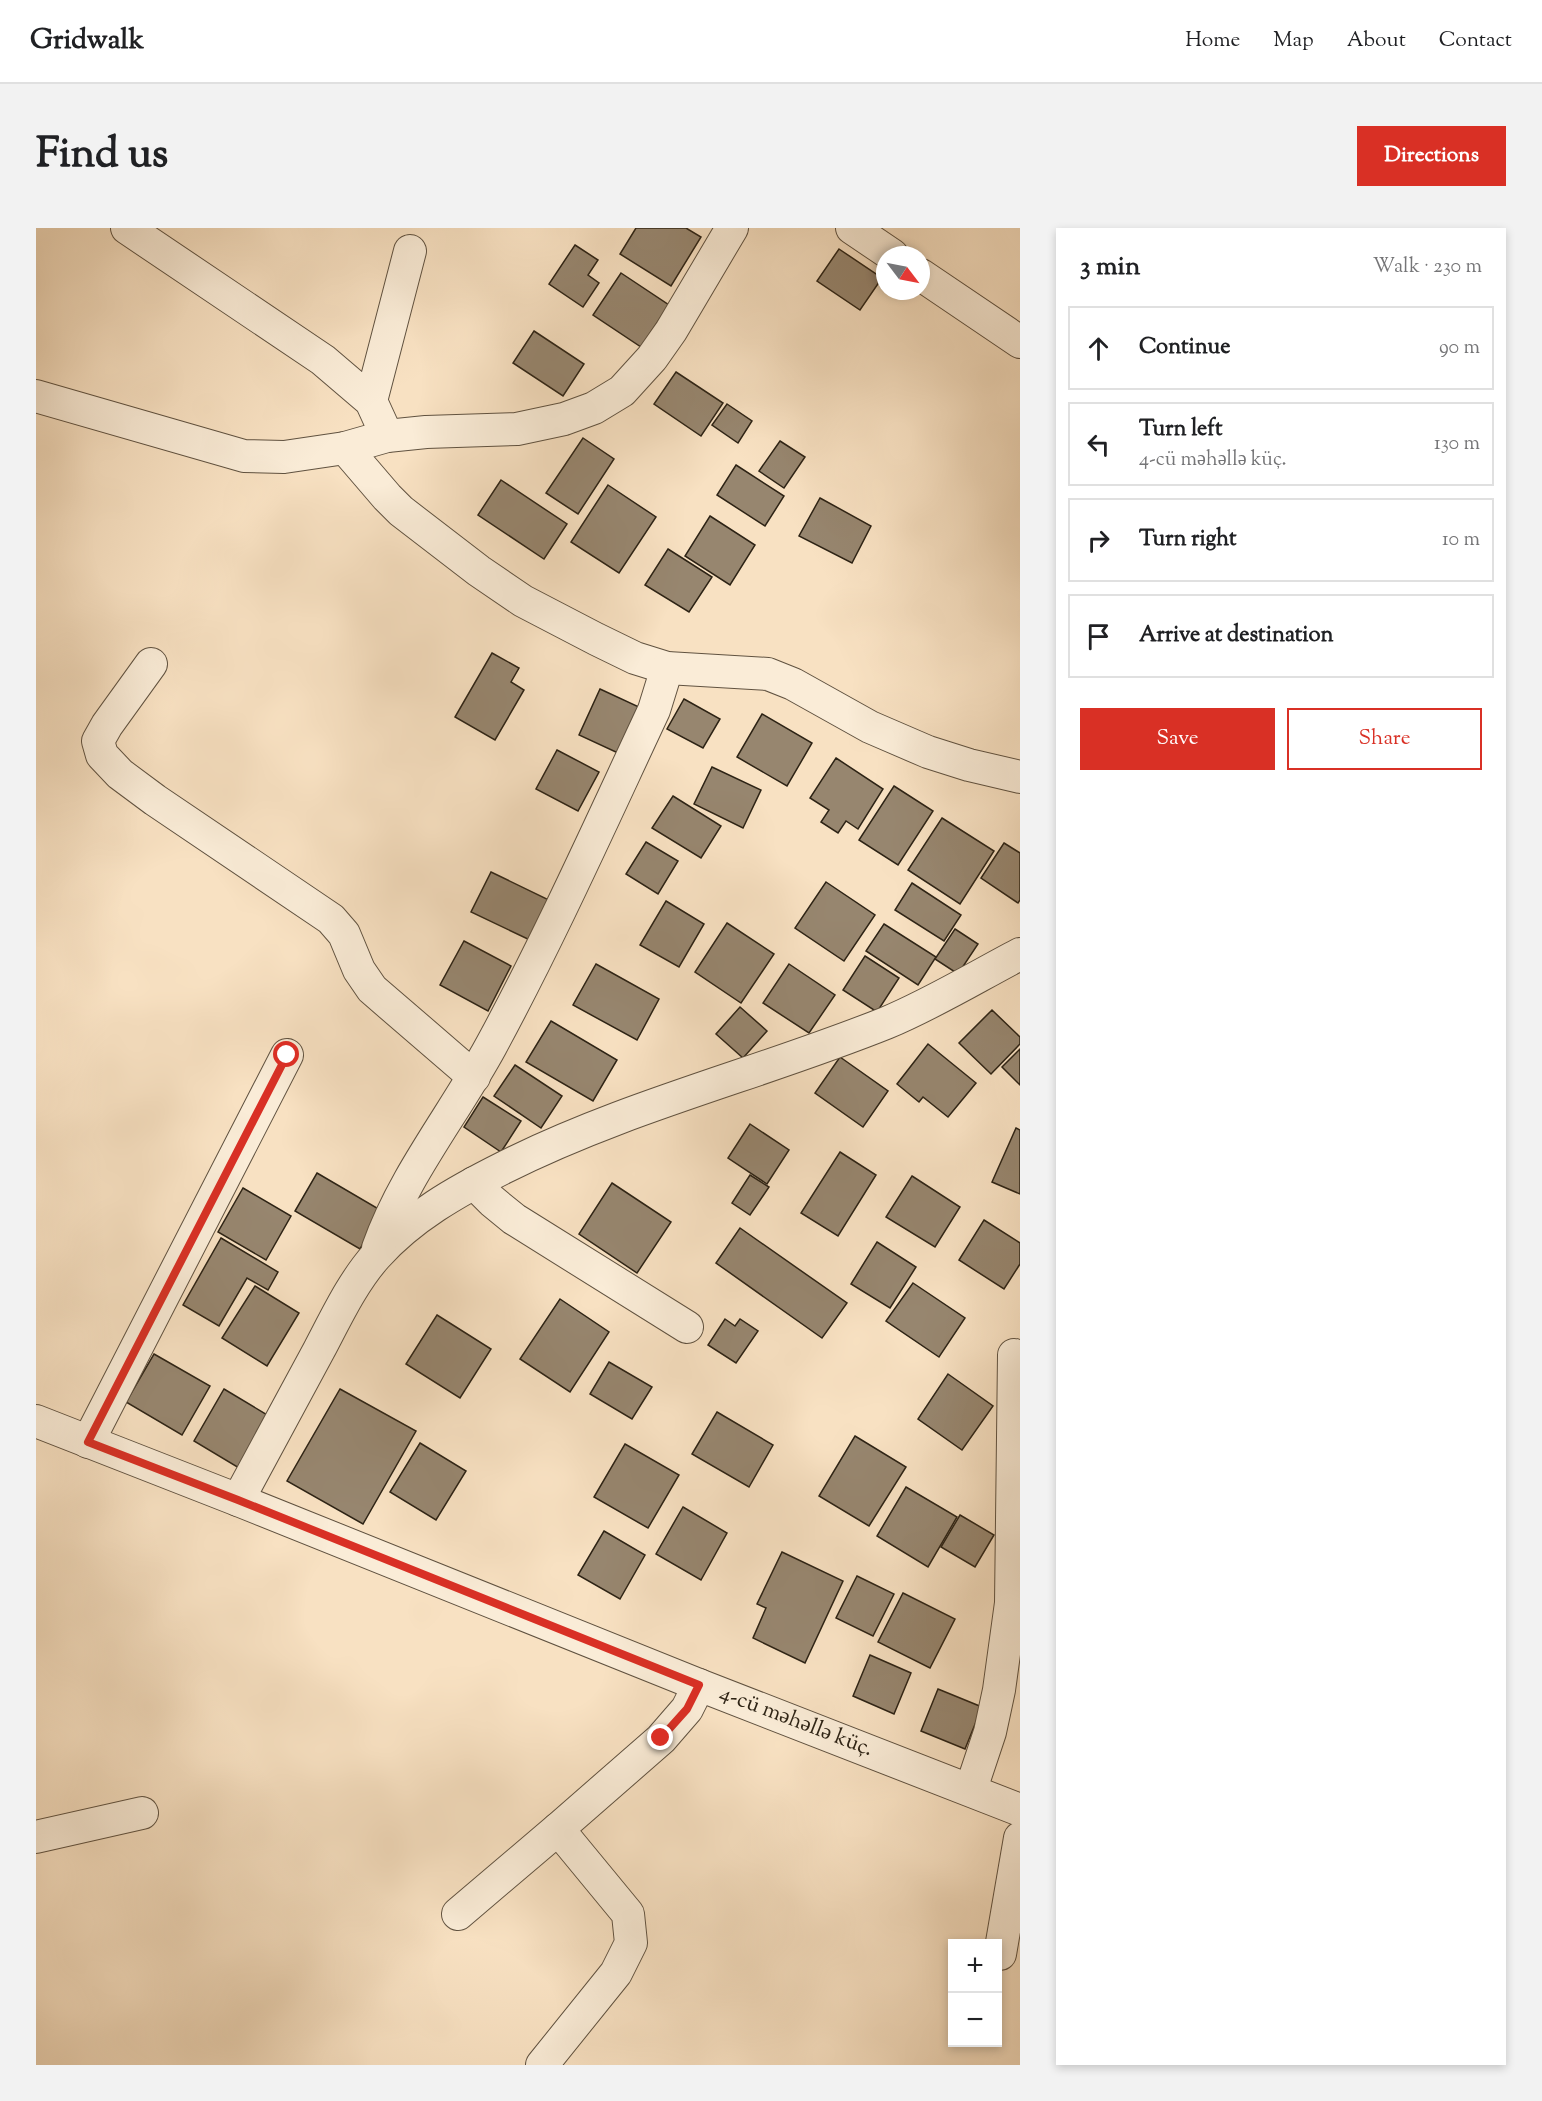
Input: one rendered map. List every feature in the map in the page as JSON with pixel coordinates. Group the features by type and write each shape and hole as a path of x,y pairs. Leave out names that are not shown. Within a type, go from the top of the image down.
{"street":[{"path":"128,228 322,360 371,401 387,436"},
{"path":"36,396 244,456 284,457 345,448 387,436 426,432 518,429 564,419 594,408 622,391 652,358 671,331 732,228"},
{"path":"852,228 879,246"},
{"path":"371,401 410,251"},
{"path":"930,281 1020,342"},
{"path":"345,448 394,504 479,571 523,601 596,639 635,658 668,668 768,674 793,684 870,727 928,752 1020,777"},
{"path":"151,664 98,741 102,755 120,774 155,800 331,919 344,934 359,970 372,989 474,1077"},
{"path":"375,1257 384,1230 403,1190 474,1077 526,982 654,710 668,668"},
{"path":"238,1500 348,1297 375,1257 397,1234 429,1209 527,1156 638,1110 888,1022 1020,954"},
{"path":"88,1442 287,1055"},
{"path":"474,1183 514,1219 687,1327"},
{"path":"971,1789 990,1732 999,1690 1011,1603 1017,1448 1014,1354"},
{"name":"4-cü məhəllə küç.","path":"39,1431 88,1442 1020,1810"},
{"path":"458,1914 661,1738 687,1709 699,1685"},
{"path":"36,1837 142,1813"},
{"path":"542,2065 616,1973 631,1943 628,1914 558,1829"},
{"path":"1002,1942 1020,1838"}],"building":[{"path":"636,228 686,228 701,237 671,286 620,254"},
{"path":"575,245 598,260 588,275 599,283 583,307 549,284"},
{"path":"839,249 876,274 876,287 860,310 817,281"},
{"path":"621,273 669,305 641,347 593,315"},
{"path":"534,331 584,364 563,396 513,363"},
{"path":"676,372 723,403 701,436 654,404"},
{"path":"727,404 752,421 738,443 712,425"},
{"path":"583,438 614,459 578,514 546,493"},
{"path":"780,441 805,457 784,488 759,471"},
{"path":"736,465 784,496 765,526 717,495"},
{"path":"501,480 567,524 544,559 478,515"},
{"path":"608,485 656,517 619,573 571,542"},
{"path":"820,498 871,526 852,563 799,536"},
{"path":"710,516 755,545 730,585 685,556"},
{"path":"668,549 712,577 689,612 645,585"},
{"path":"492,653 519,668 511,682 524,690 495,740 455,717"},
{"path":"600,689 639,707 618,753 579,735"},
{"path":"684,699 720,719 703,748 667,729"},
{"path":"762,714 812,743 787,786 737,757"},
{"path":"557,750 599,772 578,811 536,789"},
{"path":"836,758 883,789 858,829 846,821 838,833 821,822 829,810 810,798"},
{"path":"712,767 761,790 743,828 694,804"},
{"path":"894,786 933,811 898,865 859,840"},
{"path":"673,796 721,826 701,858 652,828"},
{"path":"942,818 994,851 960,904 908,870"},
{"path":"646,842 678,861 658,894 626,874"},
{"path":"1004,843 1020,853 1020,900 1018,903 981,878"},
{"path":"491,872 551,901 532,941 471,912"},
{"path":"826,882 875,915 844,961 795,928"},
{"path":"912,883 961,915 944,941 895,910"},
{"path":"666,901 704,924 679,967 640,945"},
{"path":"727,923 774,954 741,1003 695,972"},
{"path":"884,924 936,957 918,985 866,951"},
{"path":"955,929 978,944 958,974 935,959"},
{"path":"464,941 511,966 488,1011 440,985"},
{"path":"865,956 899,978 877,1012 843,990"},
{"path":"596,964 659,999 637,1040 573,1005"},
{"path":"789,964 835,995 809,1033 763,1003"},
{"path":"740,1007 767,1031 743,1058 716,1034"},
{"path":"992,1010 1020,1037 1020,1044 991,1074 959,1043"},
{"path":"551,1021 617,1060 593,1101 526,1062"},
{"path":"928,1044 976,1083 948,1117 923,1097 919,1102 897,1084"},
{"path":"1020,1049 1020,1085 1002,1067"},
{"path":"840,1057 888,1091 863,1127 815,1093"},
{"path":"515,1065 562,1096 541,1128 494,1096"},
{"path":"483,1097 521,1121 501,1152 464,1127"},
{"path":"750,1124 789,1150 767,1184 728,1158"},
{"path":"1016,1128 1020,1130 1020,1194 992,1182"},
{"path":"840,1152 876,1175 838,1236 801,1213"},
{"path":"317,1173 382,1211 360,1249 295,1211"},
{"path":"750,1175 769,1187 750,1215 732,1203"},
{"path":"912,1176 960,1207 935,1247 886,1217"},
{"path":"612,1183 671,1222 637,1273 579,1234"},
{"path":"243,1188 291,1216 266,1260 218,1232"},
{"path":"984,1220 1020,1243 1020,1264 1004,1289 959,1260"},
{"path":"740,1228 847,1303 822,1338 716,1263"},
{"path":"221,1238 278,1272 268,1290 247,1278 219,1326 183,1305"},
{"path":"877,1242 916,1267 890,1308 851,1284"},
{"path":"913,1283 965,1318 939,1357 886,1321"},
{"path":"255,1286 299,1313 267,1366 222,1338"},
{"path":"560,1299 609,1332 570,1392 520,1359"},
{"path":"437,1315 491,1349 460,1398 406,1364"},
{"path":"725,1319 735,1326 740,1319 758,1331 736,1363 708,1345"},
{"path":"154,1354 210,1386 182,1435 126,1402"},
{"path":"609,1362 652,1387 632,1419 590,1394"},
{"path":"948,1374 993,1406 962,1450 918,1419"},
{"path":"224,1389 269,1416 239,1468 194,1441"},
{"path":"340,1389 416,1431 363,1524 287,1481"},
{"path":"717,1412 773,1445 749,1487 692,1454"},
{"path":"855,1436 906,1467 869,1526 819,1496"},
{"path":"420,1443 466,1471 436,1520 390,1492"},
{"path":"625,1444 679,1475 648,1528 594,1497"},
{"path":"906,1487 957,1517 928,1567 877,1536"},
{"path":"683,1507 727,1533 701,1580 656,1554"},
{"path":"960,1515 994,1535 975,1567 941,1547"},
{"path":"604,1531 645,1555 620,1599 578,1575"},
{"path":"782,1552 843,1581 805,1663 753,1638 766,1608 757,1604"},
{"path":"857,1576 894,1594 873,1636 836,1618"},
{"path":"903,1593 955,1619 930,1668 878,1642"},
{"path":"870,1655 911,1673 894,1714 853,1696"},
{"path":"938,1689 982,1707 965,1749 921,1731"}],"route":[{"path":"287,1055 88,1442 699,1685 687,1709 661,1738"}]}
